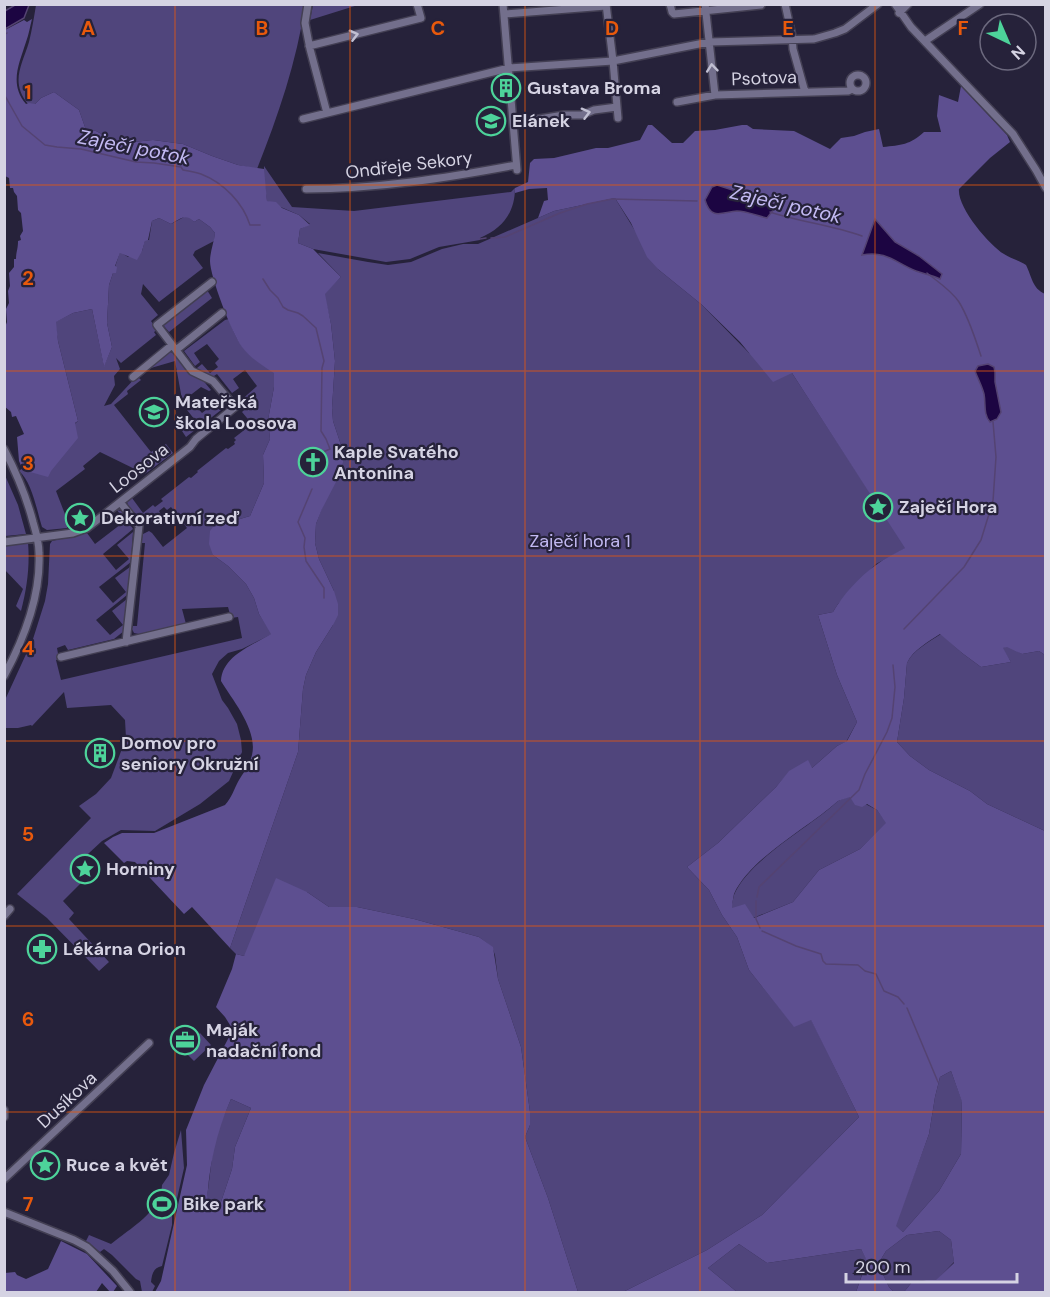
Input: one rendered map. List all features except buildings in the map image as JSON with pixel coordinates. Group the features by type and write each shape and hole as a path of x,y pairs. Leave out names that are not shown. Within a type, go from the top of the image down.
{"street":[{"path":"308,4 305,23 309,46 327,113"},
{"path":"309,46 421,18 417,4"},
{"path":"503,4 513,120 527,121 564,114 582,115 594,110 617,106"},
{"path":"670,4 674,14 706,8 761,5"},
{"path":"785,4 793,49 805,92"},
{"path":"303,118 509,68 613,61 709,42 814,39 835,33 878,4"},
{"path":"895,4 899,13 1013,134 1046,188"},
{"path":"899,13 908,4"},
{"path":"925,41 980,4"},
{"path":"504,14 606,5 618,118"},
{"path":"706,8 715,95"},
{"name":"Psotova","path":"677,102 715,95 849,91 852,89"},
{"name":"Ondřeje Sekory","path":"306,189 335,189 417,182 516,168 513,120"},
{"name":"Loosova","path":"4,542 73,533 87,528 190,447 196,439 235,407 213,381 192,370 157,325 212,282"},
{"path":"133,377 222,314"},
{"path":"4,449 25,493 39,552 37,589 27,625 4,676"},
{"path":"120,502 139,526 126,642"},
{"path":"62,657 229,617"},
{"path":"4,916 10,909"},
{"name":"Dusíkova","path":"4,1179 149,1043"},
{"path":"4,1110 4,1117"},
{"path":"4,1212 87,1247 114,1271 130,1293"}],"green space":[{"path":"313,4 358,5 310,20"},
{"path":"36,5 305,5 286,88 257,169 238,165 183,144 153,140 133,142 113,140 96,131 86,130 79,110 54,92 41,98 35,104 28,104 20,88 19,73 29,42"},
{"path":"264,166 292,207 354,211 511,192 515,188 513,205 501,225 480,240 439,247 410,259 386,262 313,249 298,243 300,229 310,224 299,215 267,201"},
{"name":"Zaječí hora 1","path":"615,198 659,270 701,304 749,353 792,373 906,548 876,564 833,612 818,615 837,675 857,722 846,742 837,746 812,768 790,771 718,843 687,867 709,890 737,937 749,970 794,1026 811,1019 859,1117 762,1215 707,1250 623,1292 578,1292 548,1198 525,1137 530,1125 530,1112 521,1047 498,979 492,947 479,937 414,919 357,907 329,907 307,892 244,956 236,954 230,948 298,752 306,675 316,652 333,625 334,591 319,559 315,543 316,524 343,451 333,421 335,361 331,324 324,294 341,277 318,253 388,265 411,262 442,249 463,244 478,244 554,211"},
{"path":"184,217 190,217 194,222 199,219 215,233 214,241 195,251 193,255 203,268 159,302 143,284 141,294 158,315 151,321 157,330 154,332 156,335 121,363 116,358 120,369 114,376 115,385 104,406 111,404 137,376 170,352 174,353 201,378 211,390 201,387 188,397 202,413 219,400 225,407 186,437 182,431 195,420 183,405 175,361 151,368 127,391 128,394 114,405 151,452 166,444 173,453 145,474 100,452 83,466 85,469 56,491 68,522 67,528 47,530 42,527 31,489 19,471 78,421 55,322 73,313 92,309 104,366 112,347 107,323 109,285 113,273 116,273 115,267 120,252 128,257 142,251 145,240 149,240 152,221 159,218 171,224"},
{"path":"207,290 212,298 169,332 163,325"},
{"path":"229,319 236,337 246,351 274,372 274,387 268,420 270,439 263,455 264,483 250,516 213,527 213,555 246,584 259,614 272,634 242,649 228,653 219,661 212,674 222,700 237,724 241,740 242,752 229,781 200,804 155,831 121,830 102,841 75,866 86,878 63,901 74,913 69,919 109,962 99,971 47,918 17,894 91,818 79,806 96,794 111,778 126,738 125,720 111,705 67,708 64,692 32,726 5,728 5,700 33,639 45,601 50,544 52,541 87,533 95,544 125,521 117,510 121,511 133,529 103,554 116,570 129,559 117,545 133,532 131,562 99,587 113,603 126,592 115,578 130,567 127,595 96,620 110,635 123,625 112,611 127,599 124,631 114,639 68,650 65,645 57,648 59,659 56,660 61,680 242,638 238,617 231,618 228,607 182,609 186,624 139,634 134,633 132,629 133,626 137,626 145,543 141,543 143,534 149,531 163,547 187,528 171,507 167,510 164,507 159,511 161,515 151,522 140,522 127,502 132,498 143,513 153,505 155,507 163,501 161,499 189,477 191,478 226,448 235,444 234,438 252,424 242,412 245,409 239,402 257,386 245,370 233,379 239,388 232,393 217,374 211,378 197,368 202,364 210,373 218,367 215,363 219,359 207,344 194,353 200,362 195,366 184,351"},
{"path":"4,473 18,505 26,534 5,536"},
{"path":"28,542 28,577 21,611 16,606 23,589 5,570 4,545"},
{"path":"941,634 981,667 1011,662 1002,648 1008,646 1022,654 1039,651 1045,655 1045,831 987,804 970,791 929,770 910,756 897,742 907,663 917,650"},
{"path":"850,796 877,810 887,823 860,849 819,870 793,902 753,918 731,909 734,895 752,869 838,801"},
{"path":"200,1033 211,1045 194,1061 182,1049"},
{"path":"951,1071 962,1101 961,1154 939,1191 903,1232 895,1226 929,1134 940,1077"},
{"path":"231,1099 251,1108 235,1147 232,1169 220,1205 206,1206 213,1149"},
{"path":"181,1130 184,1168 172,1214 172,1225 162,1266 157,1268 153,1274 151,1282 155,1286 152,1292 142,1292 140,1281 112,1255 104,1249 100,1252 86,1241 89,1235 111,1244 151,1211 169,1175"},
{"path":"939,1231 951,1240 954,1262 936,1281 912,1282 904,1292 894,1292 889,1287 878,1264 886,1251 907,1235"},
{"path":"739,1244 767,1263 861,1249 867,1260 856,1292 737,1292 708,1268"}],"shaded area":[{"path":"15,5 29,5 24,18 5,29 5,11"},
{"path":"32,19 17,74 18,89 26,104 35,104 41,98 54,92 79,110 86,130 96,131 113,140 133,142 153,140 183,144 238,165 264,169 267,201 276,202 282,208 299,215 310,225 300,229 298,243 313,249 341,277 325,294 335,361 333,421 343,451 343,462 316,524 315,543 319,559 334,591 338,604 338,615 316,652 306,675 298,752 230,948 192,907 184,914 135,862 124,863 104,843 122,833 154,833 225,805 251,758 253,745 248,726 221,681 223,672 233,658 271,634 246,584 213,555 209,544 210,531 213,527 250,516 264,483 263,455 270,439 268,420 274,373 245,351 227,318 211,268 210,258 215,233 199,219 194,222 183,218 171,224 159,218 152,221 148,240 145,241 137,260 120,253 115,266 117,267 116,273 113,273 109,285 107,323 112,347 104,367 92,309 73,313 56,322 58,341 78,421 75,423 78,438 48,477 23,470 19,461 17,437 24,434 16,416 12,417 11,412 4,406 4,341 6,339 6,309 9,303 9,273 14,267 18,241 21,240 20,236 23,231 17,196 13,188 10,188 9,178 5,176 5,30 24,20 27,22"},
{"path":"961,86 1007,135 1010,142 959,189 963,205 975,225 990,243 1007,256 1026,265 1035,285 1045,294 1045,655 1039,651 1022,654 1007,647 1003,648 1011,662 981,667 940,634 917,650 907,663 897,742 910,756 929,770 970,791 987,804 1045,831 1045,1292 904,1292 912,1282 936,1280 954,1263 951,1240 939,1231 907,1235 886,1251 878,1264 889,1287 894,1292 856,1292 867,1261 861,1249 767,1263 739,1244 708,1268 737,1292 623,1292 707,1250 762,1215 859,1117 811,1020 794,1027 749,970 737,937 709,890 687,867 718,843 776,787 789,771 808,760 812,768 837,746 847,741 857,722 837,675 818,615 833,612 864,575 883,560 905,548 792,373 773,382 740,342 701,304 659,270 647,257 631,223 615,198 554,211 538,218 544,201 548,200 547,188 515,193 515,188 528,182 530,163 534,159 554,158 640,140 648,125 652,125 672,143 683,143 695,131 747,125 753,129 794,131 830,149 841,138 879,129 883,147 905,144 924,132 941,132 937,116 939,95 958,102","holes":["850,797 855,805 862,807 867,804 877,810 886,823 860,849 819,870 793,902 754,918 745,904 732,908 734,894 753,868 838,801","951,1071 962,1102 961,1154 939,1191 903,1232 896,1226 929,1134 940,1077"]},
{"path":"717,185 776,204 767,218 741,211 714,213 707,207 705,200 712,187"},
{"path":"875,219 895,242 919,256 942,274 940,279 878,254 862,255"},
{"path":"988,364 994,367 1001,412 997,419 990,422 983,391 975,371 978,366"},
{"path":"276,878 307,892 329,907 357,907 414,919 479,937 493,947 498,979 521,1047 530,1112 530,1125 525,1137 548,1198 578,1292 155,1292 161,1281 187,1165 186,1130 204,1085 229,1037 230,1025 216,1007 236,954 244,956","holes":["231,1099 251,1108 235,1147 232,1169 220,1205 207,1206 214,1151"]},
{"path":"61,1241 87,1254 117,1286 113,1292 110,1292 102,1283 96,1292 5,1292 5,1273 15,1272 26,1279 48,1269"}],"waterway":[{"name":"Zaječí potok","path":"4,94 22,126 45,145 81,149 136,162 181,167 183,170 201,174 225,188 232,195 243,209 250,225 260,225"},
{"name":"Zaječí potok","path":"491,238 505,237 560,213 612,199 697,201"},
{"name":"Zaječí potok","path":"770,212 862,236"},
{"name":"Zaječí potok","path":"480,239 486,238"},
{"name":"Zaječí potok","path":"927,273 959,302 969,321 981,356"},
{"path":"263,279 283,307 303,316 316,328 324,361 321,431 330,449 323,452"},
{"name":"Zaječí potok","path":"904,629 964,567 981,540 993,501 996,457 993,422"},
{"path":"312,489 298,522 305,538 306,561 324,588 324,598"},
{"path":"757,897 759,887 859,790 892,718 895,687 893,665"},
{"path":"756,901 756,919 760,928"},
{"path":"762,931 821,954 826,964 858,965 865,971 876,974 884,991 898,997 904,1004"},
{"path":"907,1008 938,1082"}],"place":[{"name":"Gustava Broma","path":"506,88"},
{"name":"Elánek","path":"491,121"},
{"name":"Mateřská škola Loosova","path":"154,412"},
{"name":"Kaple Svatého Antonína","path":"313,462"},
{"name":"Zaječí Hora","path":"878,507"},
{"name":"Dekorativní zeď","path":"80,518"},
{"name":"Domov pro seniory Okružní","path":"100,753"},
{"name":"Horniny","path":"85,869"},
{"name":"Lékárna Orion","path":"42,949"},
{"name":"Maják nadační fond","path":"185,1040"},
{"name":"Ruce a květ","path":"45,1165"},
{"name":"Bike park","path":"162,1204"}]}
